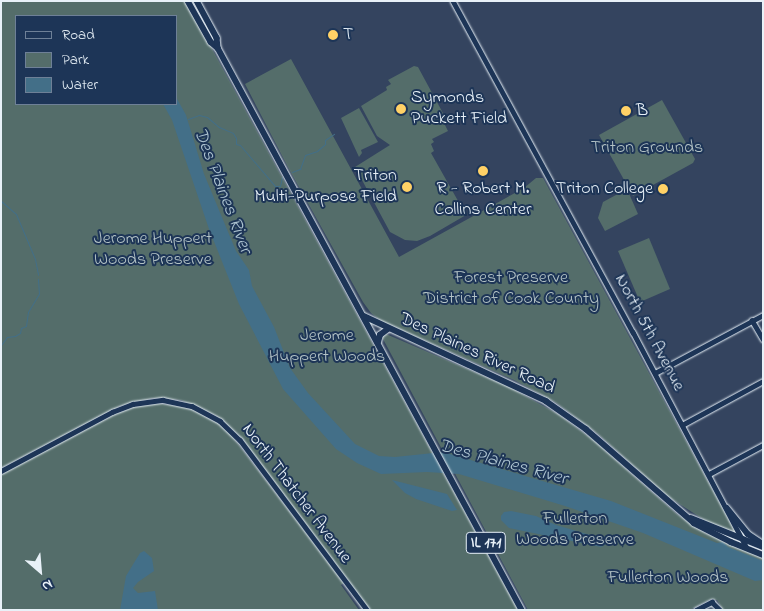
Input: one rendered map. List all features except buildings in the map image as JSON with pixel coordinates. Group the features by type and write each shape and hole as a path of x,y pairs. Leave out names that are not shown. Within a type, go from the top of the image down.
{"main road":[{"name":"IL 171","path":"188,1 211,42 218,48 522,610"},
{"name":"IL 171","path":"196,1 217,38 218,48"},
{"name":"Des Plaines River Road","path":"364,316 388,329 520,387 560,410 590,432 662,496 691,518 763,546"},
{"path":"378,342 383,331 388,329"},
{"path":"726,508 748,534 763,546"},
{"name":"Des Plaines River Road","path":"691,518 694,523 712,533 763,555"}],"street":[{"name":"North 5th Avenue","path":"453,1 655,373 746,548"},
{"path":"655,373 763,314"},
{"path":"752,320 763,339"},
{"path":"682,425 763,381"},
{"name":"North Thatcher Avenue","path":"1,471 112,412 133,404 163,400 192,406 220,420 240,440 367,610"},
{"path":"709,474 763,445"},
{"path":"696,610 714,602 720,610"}],"green space":[{"name":"Jerome Huppert Woods","path":"1,1 186,1 518,610 369,610 237,434 215,415 181,400 154,398 120,406 1,468"},
{"name":"Forest Preserve District of Cook County","path":"291,59 399,257 524,188 536,178 543,178 736,533 706,521 667,496 598,434 555,402 514,380 381,321 371,313 363,302 289,169 245,84"},
{"name":"Triton Multi-Purpose Field","path":"414,66 418,67 444,115 441,117 448,131 432,139 434,142 431,144 434,151 431,153 466,215 430,236 417,241 405,240 390,232 355,167 390,145 377,136 361,106 387,90 386,87 391,84 388,80"},
{"name":"Triton Grounds","path":"662,100 695,159 693,163 633,196 599,135"},
{"path":"359,108 378,142 361,150 362,153 359,157 341,118"},
{"path":"627,189 638,214 605,231 598,218 603,202"},
{"path":"649,238 670,289 640,302 618,251"},
{"name":"Fullerton Woods Preserve","path":"386,334 509,387 558,414 592,439 678,515 705,533 763,558 763,610 723,610 717,600 711,599 690,610 528,610 383,339 383,336"},
{"path":"153,403 188,407 212,418 229,432 344,583 341,585 359,610 1,610 1,473 115,413 136,405"}],"water":[{"path":"178,101 186,115 204,174 236,251 249,270 252,286 274,327 290,368 308,393 355,444 379,456 395,457 443,452 611,501 717,543 723,542 728,547 763,561 763,580 755,581 643,533 565,506 459,474 427,472 381,474 357,463 336,449 283,389 239,304 209,229 172,120 164,105 178,105"},
{"path":"392,480 447,494 457,510 452,511 416,499 405,493"},
{"path":"511,511 536,516 556,525 604,539 606,544 601,547 509,528 501,520 501,516 504,512"},
{"path":"144,551 152,558 154,571 138,582 133,588 138,593 155,591 158,610 120,610 126,576 140,553"}],"waterway":[{"name":"Des Plaines River","path":"188,119 199,115 207,117 219,127 233,133 236,138 236,144 240,145 275,186 280,186 282,177"},
{"path":"292,172 300,169 305,155 317,151 325,144 325,140 334,134"},
{"path":"1,188 1,196"},
{"path":"1,201 16,214 35,259 38,275"},
{"path":"1,345 7,337 15,336 20,333 21,328 26,326 28,312 39,294 38,279"}],"place":[{"name":"T","path":"333,35"},
{"name":"Symonds Puckett Field","path":"401,109"},
{"name":"B","path":"626,111"},
{"name":"R - Robert M. Collins Center","path":"483,171"},
{"name":"Triton Multi-Purpose Field","path":"407,187"},
{"name":"Triton College","path":"663,189"}],"park label":[{"name":"Jerome Huppert Woods Preserve","path":"153,250"},
{"name":"Fullerton Woods","path":"668,578"}]}
